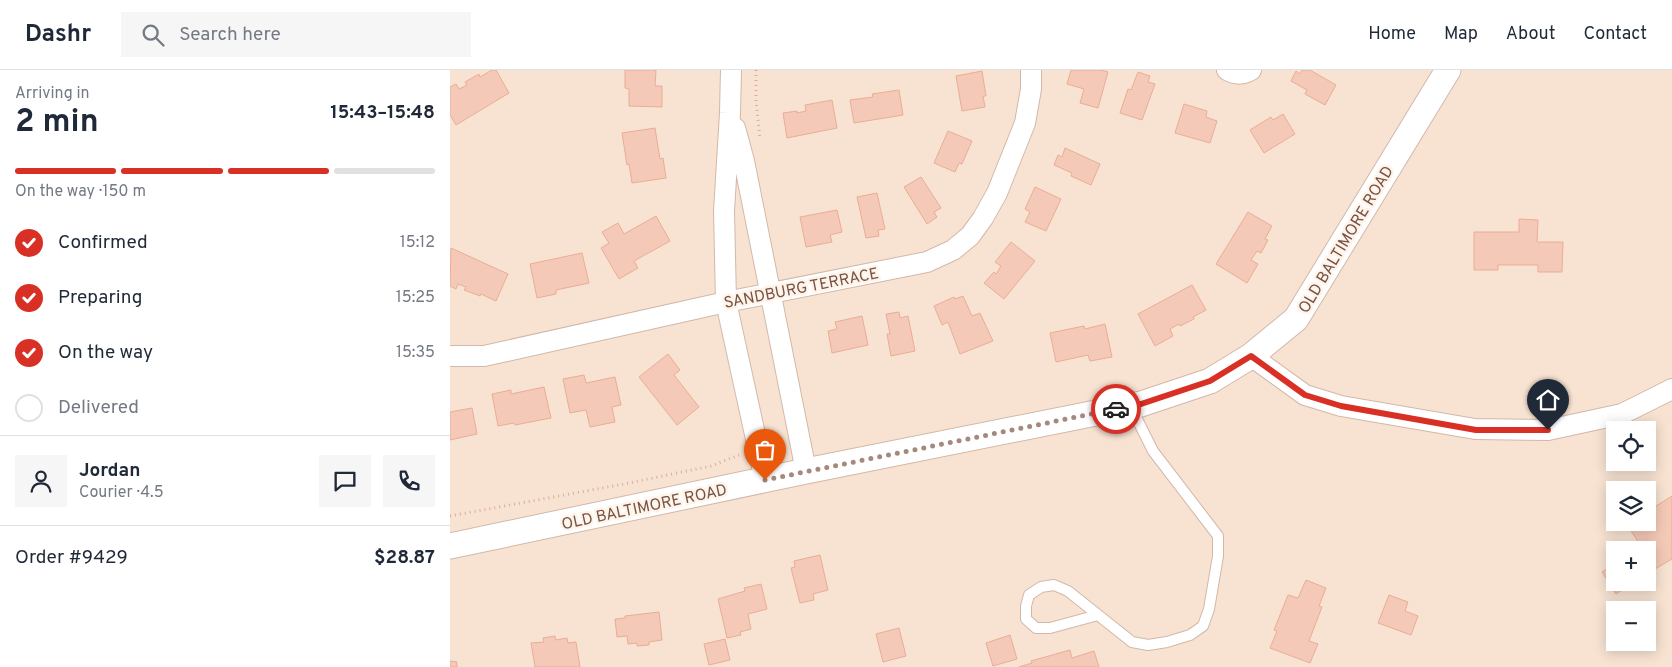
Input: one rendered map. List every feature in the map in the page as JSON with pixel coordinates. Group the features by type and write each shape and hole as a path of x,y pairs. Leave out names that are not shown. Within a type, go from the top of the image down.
{"street":[{"name":"SANDBURG TERRACE","path":"450,356 484,356 726,302 927,262 953,250 970,236 997,193 1025,123 1031,89 1031,70"},
{"path":"1228,70 1238,74 1251,70"},
{"name":"OLD BALTIMORE ROAD","path":"450,546 1141,404 1210,381 1251,356 1296,319 1448,70"},
{"path":"735,71 730,113 724,211 726,302 765,480"},
{"path":"730,113 744,161 806,472"},
{"path":"1251,356 1305,395 1341,406 1476,430 1548,430 1622,414 1672,390"}],"lane":[{"path":"1098,615 1050,628 1036,628 1026,619 1026,606 1029,595 1041,586 1054,585 1068,591 1132,642 1148,645 1167,642 1190,635 1203,626 1209,609 1218,556 1218,536 1153,450 1130,406"}],"path":[{"path":"450,516 711,466 744,453 759,455"}],"shaded area":[{"path":"450,70 1672,70 1672,667 450,667"}],"building":[{"path":"492,70 496,70 509,93 456,125 450,115 450,87 456,84 459,89 467,85 465,82 479,74 480,77"},
{"path":"625,70 656,70 655,86 662,86 662,107 629,106 629,89 625,88"},
{"path":"1071,70 1101,70 1108,72 1098,108 1080,103 1084,89 1067,84"},
{"path":"1302,70 1310,70 1336,85 1325,105 1305,94 1307,90 1291,81 1296,71 1300,74"},
{"path":"982,71 986,96 983,96 985,107 962,111 956,76"},
{"path":"1138,72 1150,76 1148,82 1155,84 1142,120 1120,113 1128,89 1131,90"},
{"path":"899,90 903,115 854,123 850,100 873,97 872,94"},
{"path":"832,100 837,128 787,138 783,113 806,111 805,105"},
{"path":"1184,104 1207,111 1206,117 1217,121 1210,143 1175,133"},
{"path":"1283,114 1295,134 1264,153 1250,130 1271,117 1273,120"},
{"path":"655,128 660,159 663,158 666,178 632,183 622,133"},
{"path":"948,131 972,141 962,164 959,163 955,172 934,163"},
{"path":"1065,148 1100,164 1091,185 1071,176 1072,173 1054,165 1058,155 1062,157"},
{"path":"921,177 941,208 934,212 937,217 927,224 904,187"},
{"path":"1035,187 1061,199 1046,231 1025,222 1030,212 1025,209"},
{"path":"877,193 885,229 878,230 879,236 866,238 857,197"},
{"path":"837,210 842,232 830,235 832,242 806,247 800,217"},
{"path":"1248,212 1272,226 1265,239 1268,240 1261,253 1257,251 1251,260 1258,264 1247,283 1216,264"},
{"path":"656,216 670,241 634,261 638,268 619,279 601,248 609,243 602,232 618,223 624,234"},
{"path":"1519,219 1538,220 1537,242 1563,242 1562,272 1538,272 1538,265 1498,265 1498,270 1474,270 1474,232 1519,232"},
{"path":"1011,242 1035,261 1004,299 984,283 994,272 996,274 1001,266 995,262"},
{"path":"451,248 508,274 496,301 481,294 480,296 464,290 466,287 458,284 456,289 450,286"},
{"path":"582,253 589,283 556,290 556,294 537,298 530,264"},
{"path":"1192,285 1206,310 1193,317 1194,319 1170,329 1173,336 1155,346 1138,314"},
{"path":"963,296 972,316 980,313 993,341 960,354 948,322 942,325 934,306 954,297 955,299"},
{"path":"899,312 900,318 908,316 915,351 891,356 887,334 890,334 886,314"},
{"path":"862,316 868,345 832,353 828,331 837,329 835,322"},
{"path":"1105,324 1112,357 1090,361 1088,355 1056,362 1050,333 1084,326 1085,329"},
{"path":"668,354 680,370 674,375 699,407 677,425 639,377"},
{"path":"584,375 586,383 615,377 621,405 612,407 615,422 590,427 586,410 570,413 563,379"},
{"path":"544,387 551,418 515,425 514,423 498,426 492,394 511,390 511,394"},
{"path":"472,408 477,434 450,440 450,412"},
{"path":"1672,496 1672,559 1656,568 1656,541 1637,541 1631,531 1656,531 1656,506"},
{"path":"820,555 828,590 813,594 814,600 800,603 791,568 795,567 794,561"},
{"path":"1606,570 1606,578 1602,572"},
{"path":"1306,580 1326,588 1319,606 1322,607 1309,641 1318,644 1310,663 1270,648 1277,631 1274,630 1288,595 1298,598"},
{"path":"761,584 767,609 748,614 751,629 740,632 741,635 727,638 718,599 745,591 744,588"},
{"path":"1389,595 1408,602 1405,611 1418,616 1411,635 1378,623"},
{"path":"659,612 662,640 649,642 649,645 637,646 637,643 628,644 627,636 617,637 615,619"},
{"path":"899,628 906,656 883,662 876,634"},
{"path":"1010,635 1017,659 993,666 986,643"},
{"path":"555,636 556,640 567,638 568,643 576,642 580,667 535,667 531,643 544,642 543,638"},
{"path":"725,639 730,660 709,665 704,644"},
{"path":"1070,650 1072,658 1094,651 1099,667 1019,667 1032,663 1031,661"},
{"path":"450,661 457,662 457,667 450,667"}],"way so far":[{"path":"765,480 1116,409"}],"route":[{"path":"1116,409 1141,404 1210,381 1251,356 1305,395 1341,406 1476,430 1548,430"}]}
